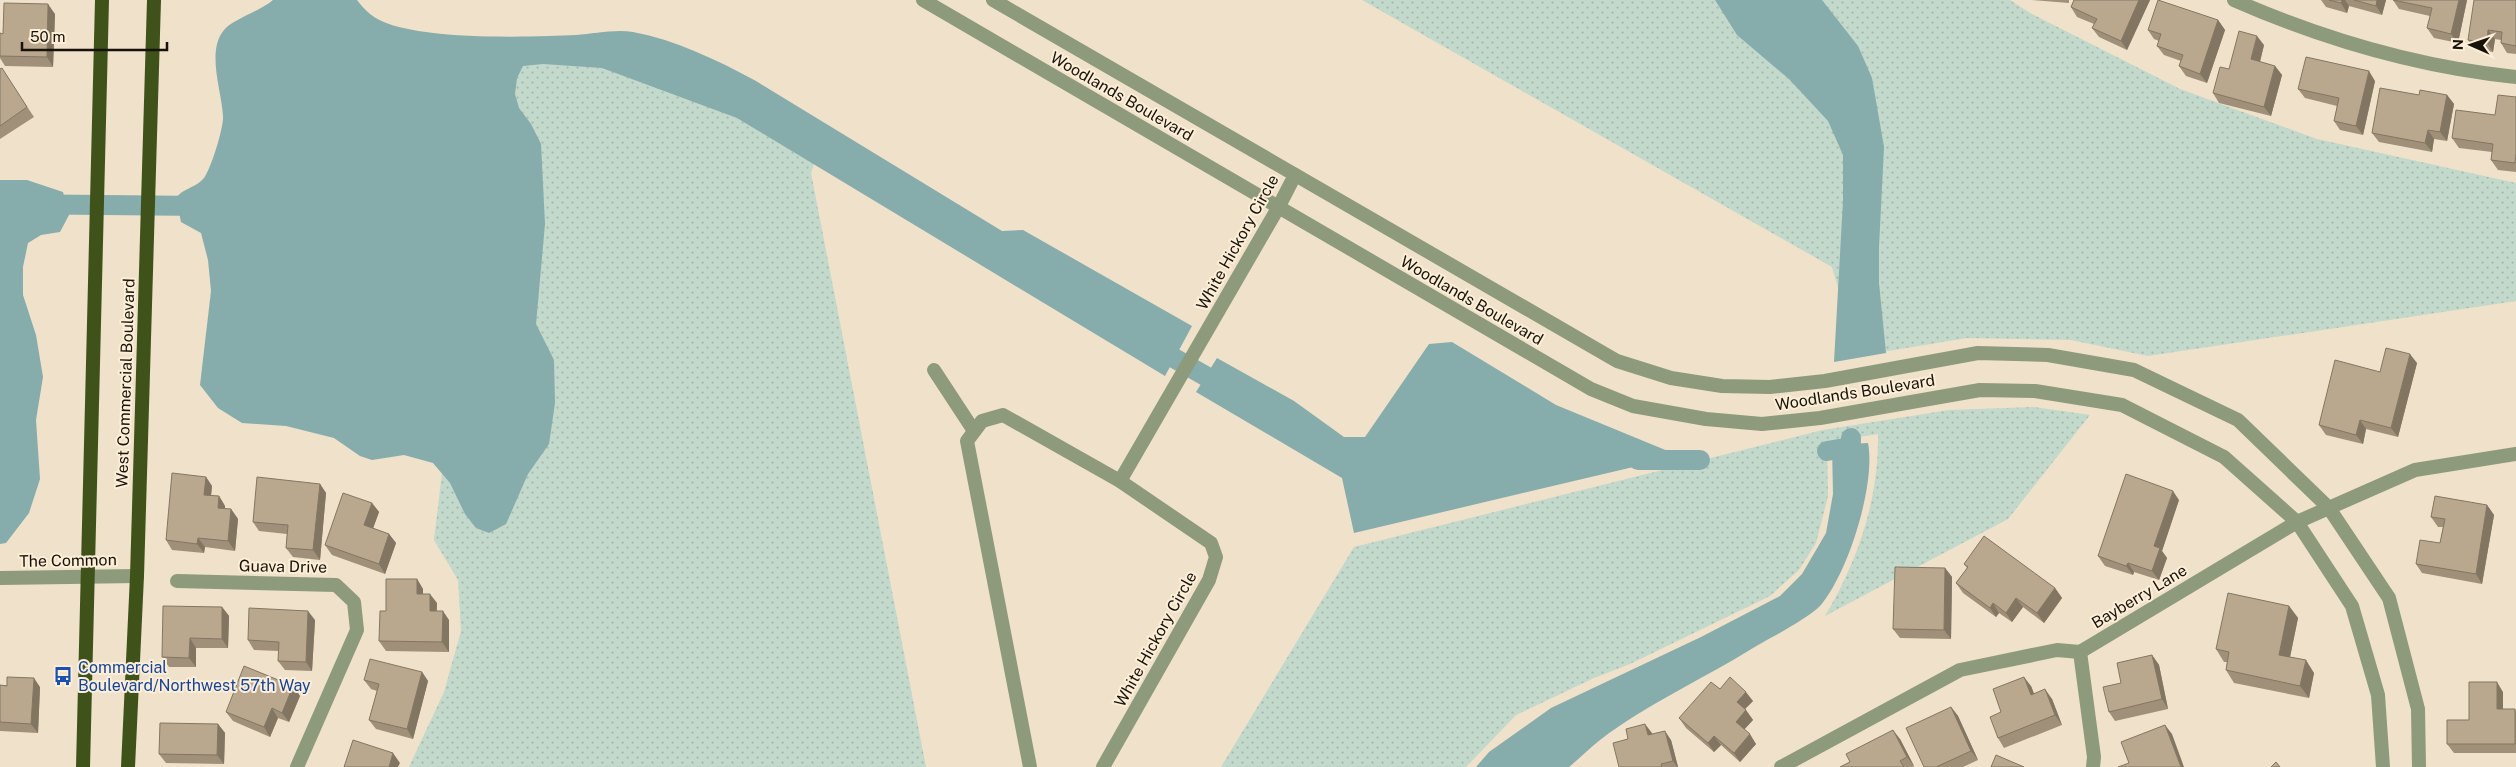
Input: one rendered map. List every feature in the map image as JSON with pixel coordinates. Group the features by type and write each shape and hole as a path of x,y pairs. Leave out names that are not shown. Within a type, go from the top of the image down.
{"highway":[{"name":"West Commercial Boulevard","path":"83,767 102,0"},
{"name":"West Commercial Boulevard","path":"128,767 137,576 154,0"}],"street":[{"name":"Woodlands Boulevard","path":"923,0 1591,389 1633,406 1706,419 1762,424 1820,418 1980,390 2035,391 2122,405 2224,457 2297,522 2352,606 2378,695 2383,767"},
{"name":"Woodlands Boulevard","path":"993,0 1617,362 1671,378 1722,386 1770,387 1824,381 1978,353 2048,355 2134,370 2238,420 2329,508 2389,598 2418,709 2419,767"},
{"path":"2234,0 2264,13 2373,50 2477,73 2516,77"},
{"name":"White Hickory Circle","path":"1120,481 1278,208 1295,175"},
{"path":"934,370 974,431 966,441 1030,767"},
{"name":"White Hickory Circle","path":"974,431 982,421 1002,415 1120,481 1211,543 1216,557 1209,580 1103,767"},
{"name":"Bayberry Lane","path":"2080,652 2297,522 2415,470 2516,454"},
{"name":"The Common","path":"0,578 137,576"},
{"name":"Guava Drive","path":"177,581 336,585 354,602 357,630 297,767"},
{"path":"1781,767 1960,670 2057,650 2080,652 2094,757 2093,767"}],"green space":[{"path":"1362,0 2010,0 2030,13 2180,89 2317,139 2516,183 2516,301 2148,356 2071,340 1967,338 1858,356 1832,267"},
{"path":"590,47 819,151 811,173 926,767 409,767 444,692 461,631 458,580 434,540 491,61"},
{"path":"2034,407 2090,415 2008,519 1825,616 1847,574 1864,529 1875,482 1878,434 1827,442 1828,496 1816,543 1799,570 1770,596 1630,664 1594,678 1516,715 1466,767 1221,767 1354,547 1823,430 1949,410"}],"water":[{"path":"273,0 357,0 370,14 386,23 438,33 500,37 576,35 626,31 681,45 756,81 1002,231 1023,230 1192,326 1165,376 737,118 602,68 543,64 523,66 517,78 515,94 519,108 531,124 541,144 545,224 536,324 554,360 555,403 549,444 528,474 506,524 489,533 476,528 465,514 450,483 433,463 404,455 372,460 360,456 334,438 286,426 242,423 218,408 200,385 211,291 208,260 201,233 181,222 176,198 204,178 219,138 223,116 216,72 216,49 219,39 228,26"},
{"path":"1715,0 1822,0 1858,46 1872,78 1884,147 1879,283 1886,353 1834,362 1843,201 1843,155 1828,121 1789,79 1737,35"},
{"path":"0,180 27,180 63,192 69,215 60,232 41,235 28,243 23,267 23,295 36,335 43,377 36,420 40,479 29,513 6,543 0,544"},
{"path":"1452,342 1556,405 1680,456 1354,533 1342,478 1196,392 1217,358 1294,401 1344,437 1365,437 1429,344"},
{"path":"1868,443 1868,481 1858,528 1840,573 1820,606 1814,611 1618,727 1569,767 1476,767 1489,752 1551,708 1701,637 1780,596 1802,574 1826,533 1833,494 1832,445"}],"building":[{"path":"2074,0 2139,0 2121,41 2092,28 2097,19 2071,7"},
{"path":"2158,0 2218,20 2200,74 2179,66 2183,55 2157,46 2161,34 2148,30"},
{"path":"2329,0 2342,0 2341,3"},
{"path":"2354,0 2377,0 2376,6"},
{"path":"2393,0 2459,0 2451,34 2427,28 2432,8"},
{"path":"2474,0 2516,0 2516,46 2501,43 2502,32 2488,30 2487,43 2468,40"},
{"path":"4,3 48,4 47,57 0,56 0,33 3,34"},
{"path":"2239,31 2257,36 2251,59 2275,66 2264,107 2213,93 2220,67 2229,69"},
{"path":"2306,57 2369,71 2356,126 2334,121 2339,98 2298,89"},
{"path":"2,68 27,107 0,126 0,69"},
{"path":"2380,88 2419,95 2420,90 2447,95 2440,132 2428,130 2425,143 2372,133"},
{"path":"2498,95 2516,97 2515,163 2491,160 2493,144 2452,138 2456,110 2495,115"},
{"path":"2386,348 2410,354 2391,428 2360,420 2356,435 2319,425 2335,360 2380,372"},
{"path":"172,473 206,477 204,495 219,496 218,508 231,509 228,541 198,538 197,544 166,540"},
{"path":"2126,474 2173,491 2154,546 2160,548 2152,571 2128,563 2126,566 2098,556"},
{"path":"257,477 320,484 313,550 286,548 288,525 253,522"},
{"path":"343,493 372,503 364,525 389,534 379,564 325,545"},
{"path":"2435,496 2487,505 2476,574 2416,564 2420,540 2440,543 2445,519 2431,517"},
{"path":"1984,536 2055,588 2037,613 2016,598 2006,613 1993,603 1990,608 1956,583 1968,567 1964,564"},
{"path":"1895,567 1945,568 1944,630 1893,629"},
{"path":"386,579 417,579 417,594 430,594 430,611 443,611 442,642 379,641 380,611 386,611"},
{"path":"2228,593 2289,606 2279,655 2306,660 2300,686 2226,670 2229,652 2216,649"},
{"path":"163,606 222,607 222,639 190,638 189,658 162,657"},
{"path":"249,608 308,611 306,662 278,661 279,642 248,640"},
{"path":"2152,655 2162,699 2109,712 2103,687 2121,683 2117,663"},
{"path":"370,659 422,672 407,729 369,720 379,684 364,680"},
{"path":"244,666 293,686 282,713 272,708 264,727 226,712"},
{"path":"7,677 34,678 31,724 0,722 0,685 7,686"},
{"path":"1730,677 1746,692 1737,702 1746,710 1736,722 1750,734 1734,753 1714,736 1708,743 1679,718 1711,682 1720,689"},
{"path":"2024,677 2031,695 2045,689 2055,715 1998,738 1990,717 2001,712 1993,689"},
{"path":"2469,682 2497,682 2497,709 2515,709 2515,744 2447,744 2447,720 2469,720"},
{"path":"1951,707 1971,751 1936,767 1924,767 1906,728"},
{"path":"160,723 218,724 217,755 159,754"},
{"path":"1645,724 1648,735 1665,731 1673,761 1661,764 1662,767 1619,767 1613,743 1628,739 1626,729"},
{"path":"2165,725 2181,767 2118,767 2129,763 2121,742"},
{"path":"1893,730 1907,757 1900,761 1904,767 1840,767 1850,762 1846,754"},
{"path":"353,740 393,753 389,767 344,767"},
{"path":"1996,755 2024,767 1991,767"},
{"path":"2276,762 2280,767 2271,767"}],"waterway":[{"path":"0,204 205,206"},
{"path":"1151,345 1230,390"},
{"path":"1850,471 1851,438"},
{"path":"1827,451 1851,447"},
{"path":"1638,460 1700,460"}],"place":[{"name":"Commercial Boulevard/Northwest 57th Way","path":"63,676"}]}
